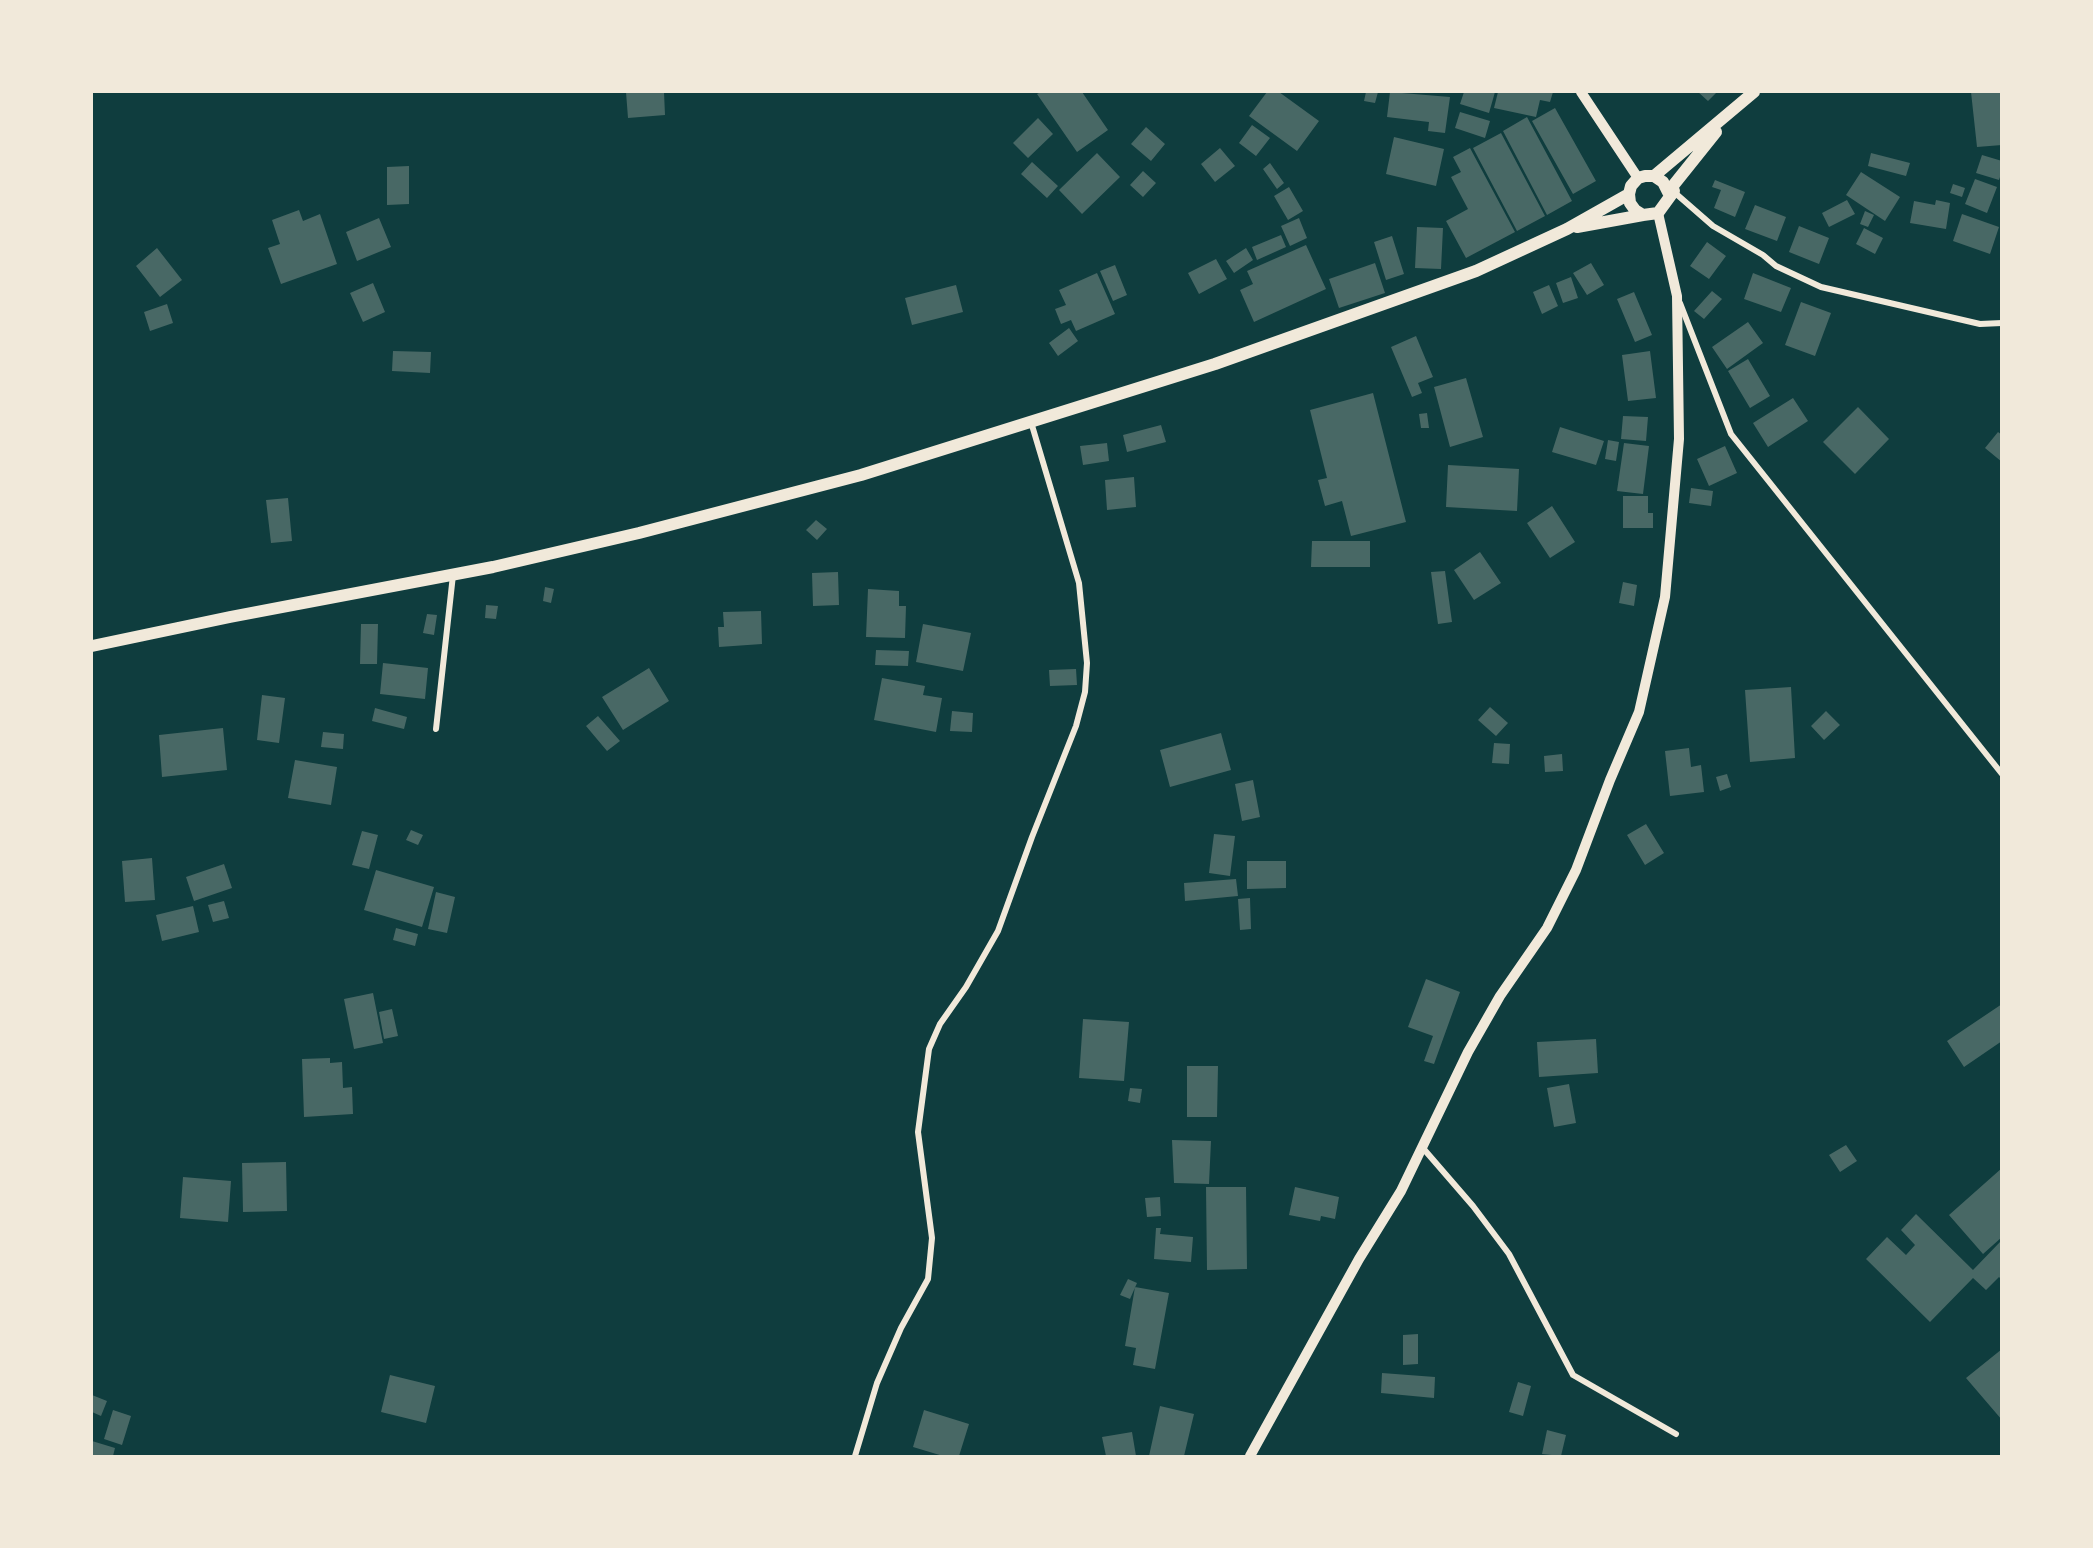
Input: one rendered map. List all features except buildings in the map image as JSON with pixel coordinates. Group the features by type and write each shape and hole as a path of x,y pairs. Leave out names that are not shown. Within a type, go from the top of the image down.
{"main road":[{"path":"1654,176 1754,92"},
{"path":"1567,229 1658,213 1671,191 1734,110"},
{"path":"1643,215 1630,203 1631,186 1638,178 1654,176 1671,191"},
{"path":"92,646 453,574 639,533 850,478 1215,364 1476,271 1567,229 1629,194"}],"street":[{"path":"1581,92 1638,178"},
{"path":"1671,191 1713,226 1763,255 1776,266 1821,287 1980,324 2001,322"},
{"path":"1658,213 1677,296 1731,434 2001,774"},
{"path":"1250,1456 1359,1259 1401,1191 1468,1052 1500,996 1547,928 1576,870 1639,712 1665,597 1679,439 1677,296"},
{"path":"855,1456 877,1383 901,1328 928,1279 932,1238 918,1132 929,1049 940,1024 966,987 998,931 1076,726 1085,693 1087,663 1079,584 1031,422"},
{"path":"436,729 453,574"},
{"path":"1422,1147 1473,1206 1509,1254 1573,1376 1676,1434"}]}
